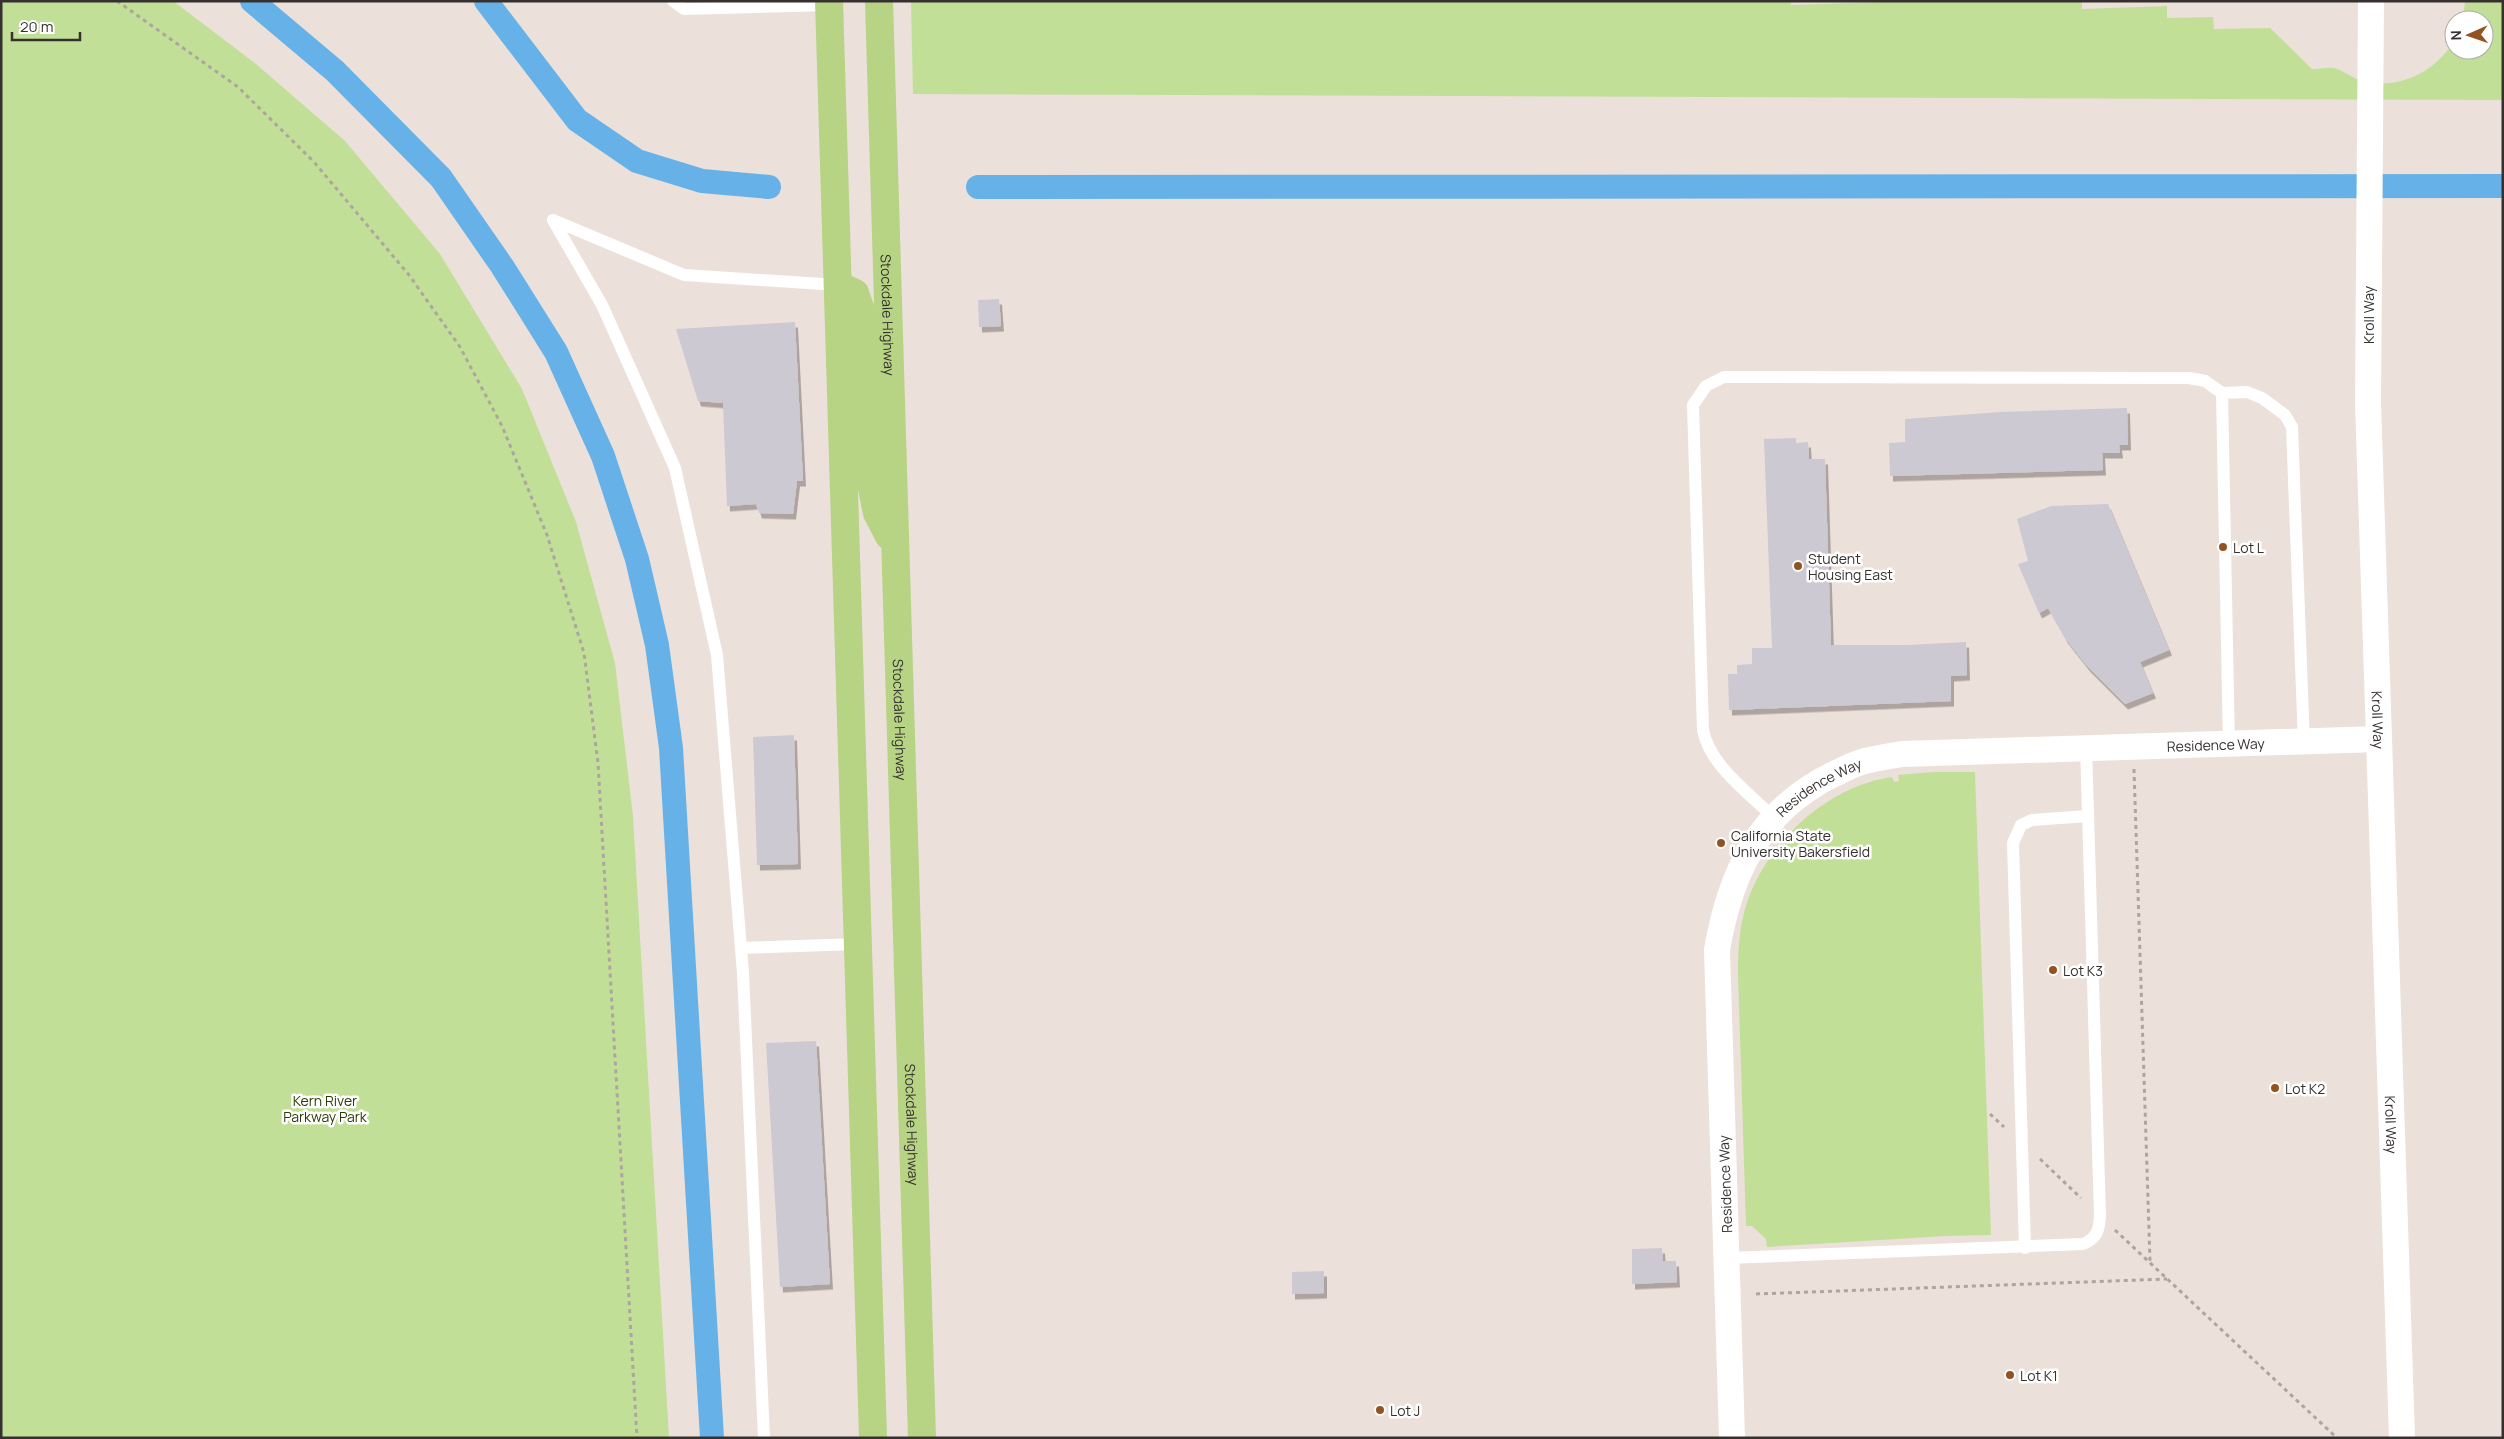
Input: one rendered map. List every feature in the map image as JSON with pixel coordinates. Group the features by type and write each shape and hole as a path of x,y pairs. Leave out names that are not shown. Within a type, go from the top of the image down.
{"main road":[{"name":"Stockdale Highway","path":"878,1 922,1438"},
{"path":"829,3 872,1438"},
{"path":"838,285 855,293 860,301 863,316 871,483 877,513 896,549"}],"street":[{"name":"Kroll Way","path":"2371,1 2368,403 2402,1438"},
{"name":"Residence Way","path":"1732,1438 1728,1258 1717,950 1729,893 1740,869 1774,818 1802,792 1864,761 1902,754 2086,747 2304,743 2379,739"}],"lane":[{"path":"674,1 684,9 829,3"},
{"path":"764,1438 741,948 718,655 675,468 602,305 553,220 684,275 838,285"},
{"path":"1774,818 1715,759 1705,740 1703,730 1693,405 1706,386 1724,377 2189,378 2205,381 2222,393 2248,392 2262,398 2285,415 2292,427 2304,743"},
{"path":"2222,393 2229,745"},
{"path":"1728,1258 2025,1248 2083,1244 2092,1240 2098,1232 2100,1216 2086,747"},
{"path":"2025,1248 2020,1141 2013,843 2021,825 2032,820 2088,816"},
{"path":"741,948 858,944"}],"path":[{"path":"116,1 238,87 314,162 409,274 460,347 502,426 547,535 584,653 598,763 637,1438"},
{"path":"2134,768 2150,1261"},
{"path":"1990,1114 2150,1261 2337,1438"},
{"path":"1756,1294 2167,1279"}],"green space":[{"name":"Kern River Parkway Park","path":"1,1 173,1 256,64 345,141 440,254 522,389 576,522 615,663 633,816 669,1438 1,1438"},
{"path":"911,1 1791,1 1791,5 1915,1 2082,1 2082,9 2167,6 2167,18 2213,17 2214,29 2270,28 2312,69 2334,68 2358,80 2389,83 2402,81 2426,70 2444,54 2444,60 2494,60 2494,10 2464,10 2465,1 2503,1 2503,100 913,94"},
{"path":"1933,772 1975,772 1991,1235 1767,1247 1766,1239 1752,1226 1746,1226 1738,953 1744,913 1750,894 1760,873 1789,834 1826,803 1847,791 1869,782 1892,777 1894,782 1899,781 1898,775"}],"building":[{"path":"999,299 1001,326 979,327 978,300"},
{"path":"795,322 803,481 797,481 793,514 759,513 756,504 727,506 723,403 698,401 676,329"},
{"path":"2127,408 2128,445 2119,445 2120,453 2102,453 2103,470 1890,476 1889,443 1905,442 1905,419 2000,412"},
{"name":"Student Housing East","path":"1796,438 1796,443 1808,442 1809,459 1825,459 1831,645 1907,645 1966,642 1967,675 1951,676 1951,701 1729,710 1728,674 1737,674 1737,665 1752,664 1752,648 1772,648 1764,439"},
{"path":"2108,504 2169,650 2140,662 2153,693 2125,704 2087,666 2065,638 2048,608 2039,613 2018,564 2028,561 2017,519 2051,506"},
{"path":"794,735 798,864 757,865 753,737"},
{"path":"816,1041 830,1284 780,1287 766,1043"},
{"path":"1662,1248 1663,1261 1676,1261 1677,1282 1632,1284 1632,1249"},
{"path":"1324,1271 1324,1293 1292,1294 1292,1272"}],"waterway":[{"path":"252,1 335,71 441,178 502,266 556,352 603,456 637,559 657,645 671,748 712,1438"},
{"path":"486,1 577,120 637,161 702,181 769,187"},
{"path":"978,187 2503,186"}],"place":[{"name":"Lot L","path":"2223,547"},
{"name":"Student Housing East","path":"1798,566"},
{"name":"California State University Bakersfield","path":"1721,843"},
{"name":"Lot K3","path":"2053,970"},
{"name":"Lot K2","path":"2275,1088"},
{"name":"Lot K1","path":"2010,1375"},
{"name":"Lot J","path":"1380,1410"}]}
